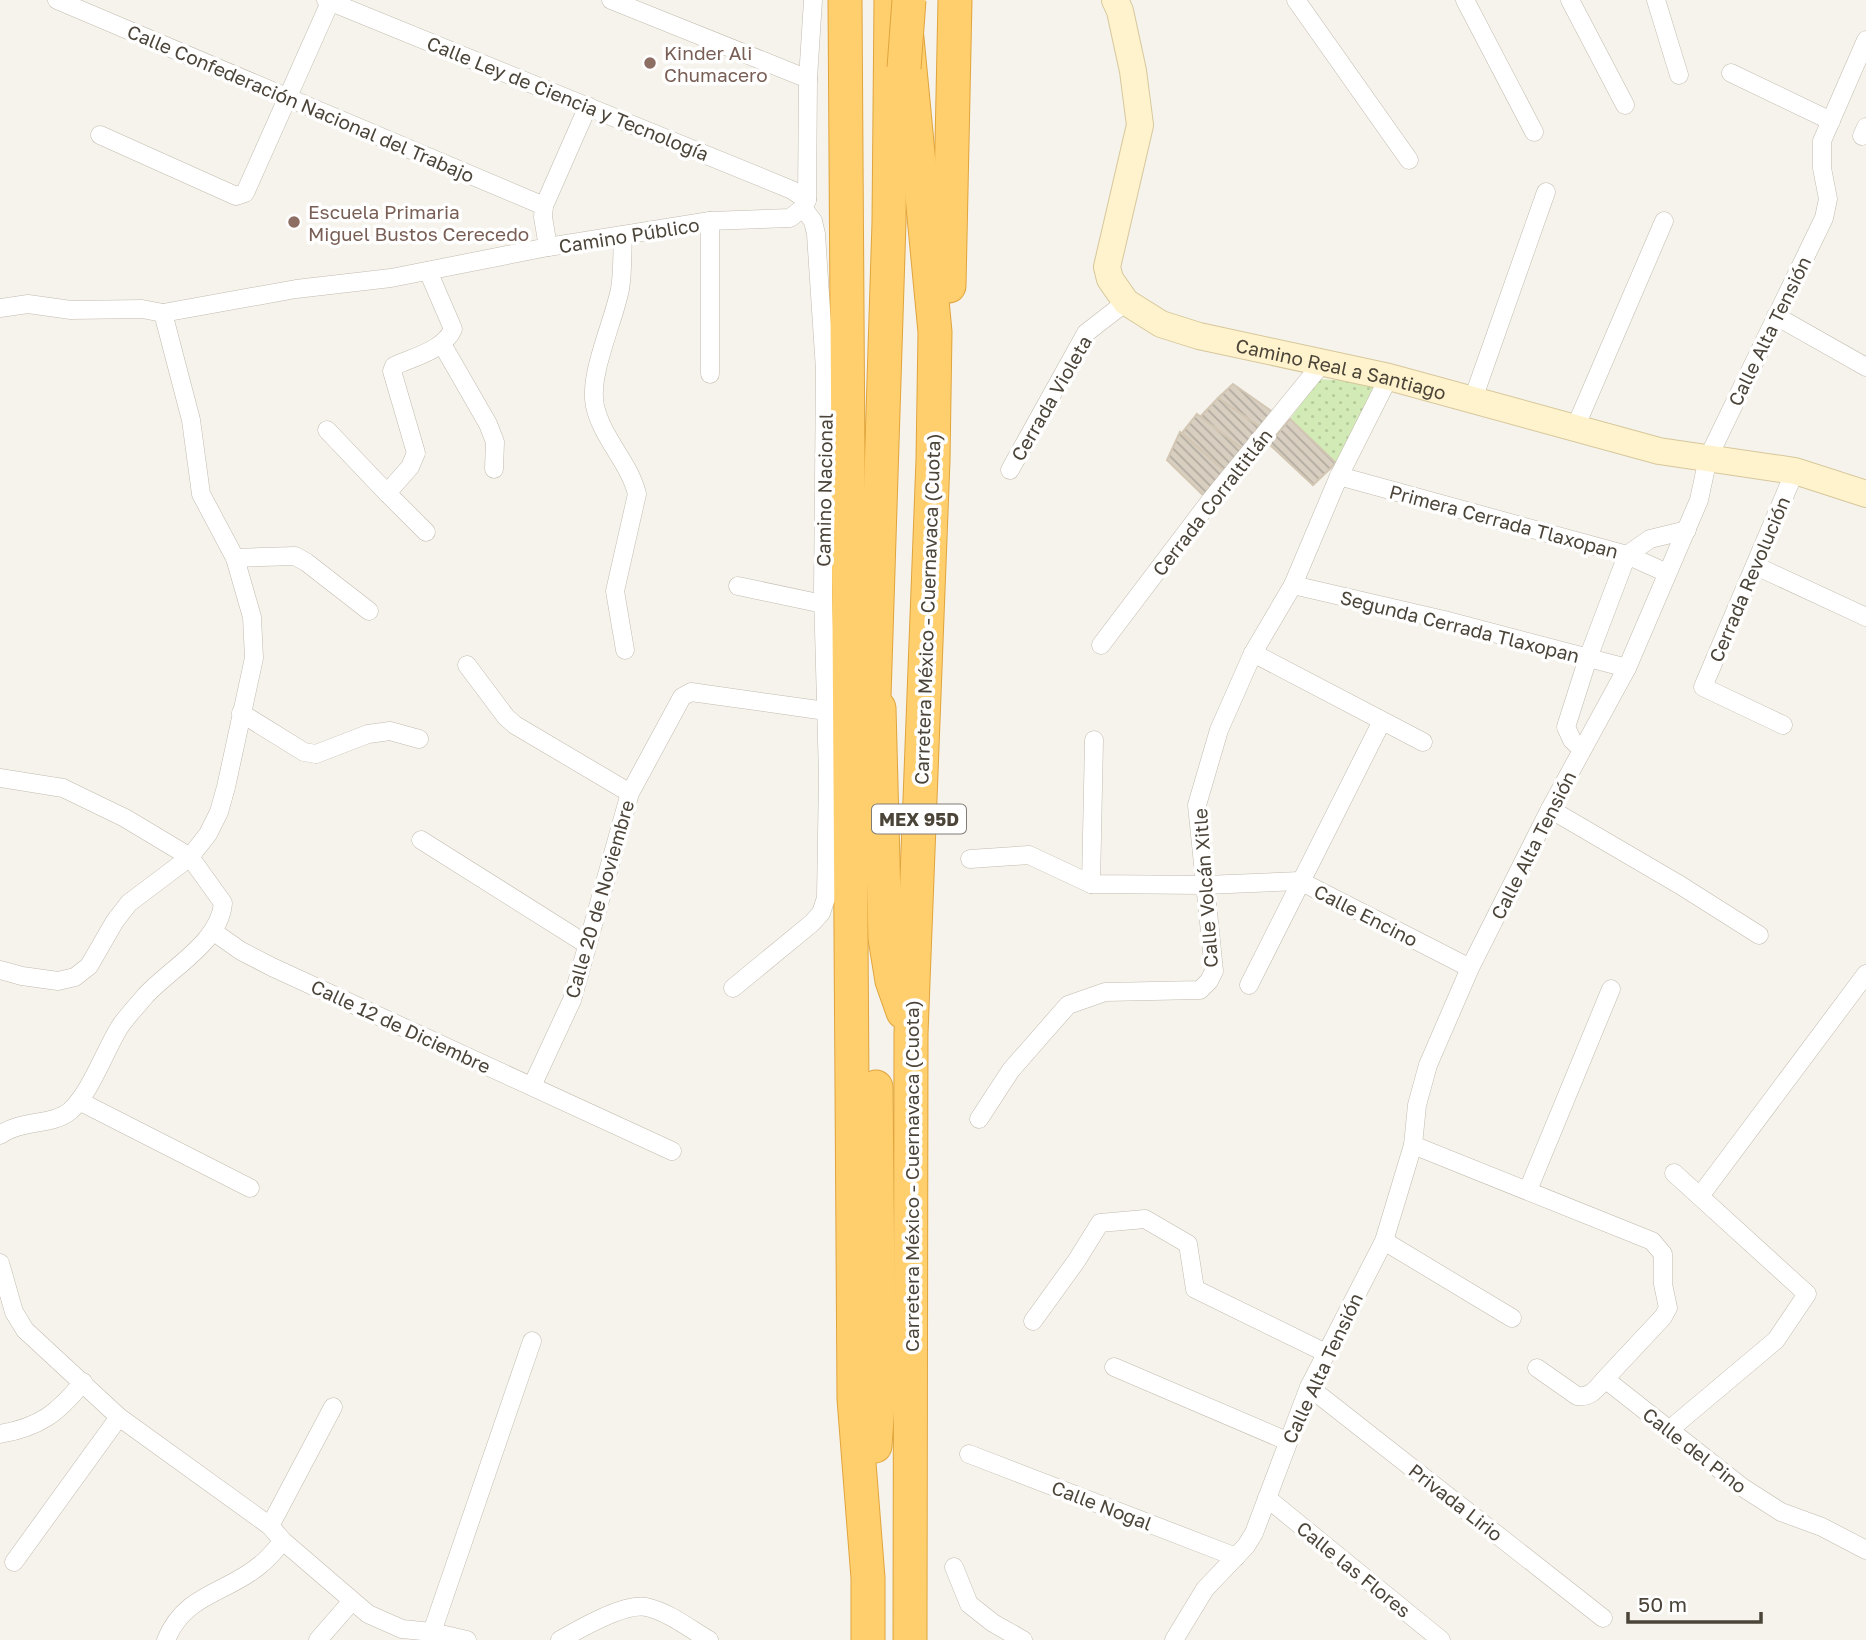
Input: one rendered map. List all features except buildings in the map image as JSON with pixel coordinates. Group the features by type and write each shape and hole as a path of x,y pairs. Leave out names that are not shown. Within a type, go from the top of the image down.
{"highway":[{"name":"MEX 95D","path":"845,0 854,1399 868,1578 868,1640"},
{"path":"868,1578 878,1391 872,747 889,209 891,0"},
{"path":"906,0 878,734 884,919 892,981 911,1034"},
{"name":"Carretera México - Cuernavaca (Cuota)","path":"906,0 936,332 911,1034 909,1640"},
{"path":"936,332 948,293 955,0"},
{"path":"887,505 933,460"}],"street":[{"name":"Calle Confederación Nacional del Trabajo","path":"57,0 544,206"},
{"path":"805,204 813,0"},
{"name":"Camino Real a Santiago","path":"1115,0 1120,11 1133,71 1140,125 1107,267 1110,279 1126,302 1160,324 1199,336 1389,377 1659,451 1795,471 1866,494"},
{"path":"1296,0 1409,160"},
{"path":"1465,0 1534,132"},
{"path":"1570,0 1625,105"},
{"path":"1656,0 1679,75"},
{"path":"100,135 236,196 245,193 289,98 329,1"},
{"name":"Calle Ley de Ciencia y Tecnología","path":"329,1 792,190 805,204"},
{"path":"623,2 808,79"},
{"name":"Calle Alta Tensión","path":"1174,1640 1205,1589 1236,1557 1254,1533 1309,1387 1384,1241 1413,1146 1418,1105 1428,1065 1470,968 1550,810 1627,668 1699,500 1708,458 1824,218 1828,199 1822,169 1822,141 1866,40"},
{"path":"1731,73 1831,121"},
{"path":"548,247 544,206 587,106"},
{"path":"1474,399 1546,192"},
{"name":"Camino Público","path":"0,308 28,304 71,310 142,309 163,313 296,289 391,278 623,234 710,221 790,218 805,204"},
{"name":"Camino Nacional","path":"733,988 812,923 821,913 826,898 828,776 823,604 825,370 816,234 805,204"},
{"path":"710,221 710,374"},
{"path":"1575,428 1664,222"},
{"path":"623,234 620,288 595,380 595,405 614,449 633,478 637,494 615,591 625,650"},
{"path":"387,493 415,461 416,453 392,371 394,366 442,344 449,338 453,328 428,271"},
{"name":"Cerrada Violeta","path":"1010,470 1086,333 1126,302"},
{"path":"0,970 58,981 75,977 89,966 114,921 129,903 190,857 208,834 219,812 254,658 253,617 236,558 201,494 191,420 163,313"},
{"path":"1776,316 1866,367"},
{"path":"442,344 488,424 495,442 494,469"},
{"name":"Cerrada Corraltitlán","path":"1101,645 1210,501 1324,361"},
{"name":"Calle Volcán Xitle","path":"979,1119 1011,1070 1069,1005 1105,992 1200,990 1209,981 1214,971 1197,805 1219,730 1253,653 1293,585 1339,476 1389,377"},
{"path":"327,430 426,533"},
{"name":"Cerrada Revolución","path":"1783,725 1703,687 1795,471"},
{"name":"Primera Cerrada Tlaxopan","path":"1339,476 1627,555 1667,573"},
{"path":"1582,750 1572,740 1566,727 1588,658 1627,555 1650,538 1687,530"},
{"path":"236,558 295,556 369,611"},
{"path":"1756,566 1866,617"},
{"name":"Segunda Cerrada Tlaxopan","path":"1293,585 1444,620 1627,668"},
{"path":"738,586 823,604"},
{"path":"1253,653 1423,741"},
{"path":"467,665 506,717 529,735 630,793"},
{"name":"Calle 20 de Noviembre","path":"532,1086 572,1000 630,793 682,697 691,692 826,711"},
{"path":"241,713 304,752 316,754 368,734 390,731 419,738"},
{"path":"1249,985 1382,721"},
{"path":"1091,884 1094,740"},
{"path":"0,778 63,788 125,818 190,857 223,903 222,916 214,932 149,993 121,1025 79,1101 68,1113 51,1120 20,1124 0,1135"},
{"path":"1550,810 1680,885 1759,935"},
{"path":"421,840 586,944"},
{"name":"Calle Encino","path":"970,859 1029,855 1091,884 1205,885 1300,881 1470,968"},
{"name":"Calle 12 de Diciembre","path":"214,932 241,951 272,967 672,1151"},
{"path":"1700,1196 1866,974"},
{"path":"1528,1190 1611,989"},
{"path":"79,1101 250,1188"},
{"path":"1413,1146 1652,1241 1663,1254 1663,1283 1668,1308 1663,1317 1592,1393 1585,1397 1577,1396 1537,1368"},
{"path":"1668,1430 1776,1340 1807,1294 1674,1173"},
{"path":"1033,1321 1100,1223 1145,1219 1188,1244 1195,1289 1326,1353"},
{"path":"1384,1241 1512,1318"},
{"path":"0,1263 15,1312 24,1329 120,1417 271,1526 283,1541 368,1614 402,1629 467,1640"},
{"path":"432,1632 532,1341"},
{"path":"1114,1367 1287,1441"},
{"name":"Calle del Pino","path":"1605,1378 1733,1480 1781,1512 1822,1527 1866,1550"},
{"path":"0,1434 43,1422 67,1402 83,1382"},
{"name":"Privada Lirio","path":"1309,1387 1602,1618"},
{"path":"271,1526 333,1407"},
{"path":"13,1562 120,1417"},
{"name":"Calle Nogal","path":"969,1454 1236,1557"},
{"name":"Calle las Flores","path":"1267,1498 1440,1640"},
{"path":"166,1640 186,1611 206,1595 260,1566 283,1541"},
{"path":"954,1567 969,1604 993,1623 1023,1640"},
{"path":"318,1640 352,1601"},
{"path":"560,1640 578,1629 628,1608 643,1606 658,1611 709,1640"}],"green space":[{"path":"1318,379 1381,383 1336,463 1290,419"}],"place":[{"name":"Kinder Ali Chumacero","path":"650,63"},
{"name":"Escuela Primaria Miguel Bustos Cerecedo","path":"294,222"}]}
